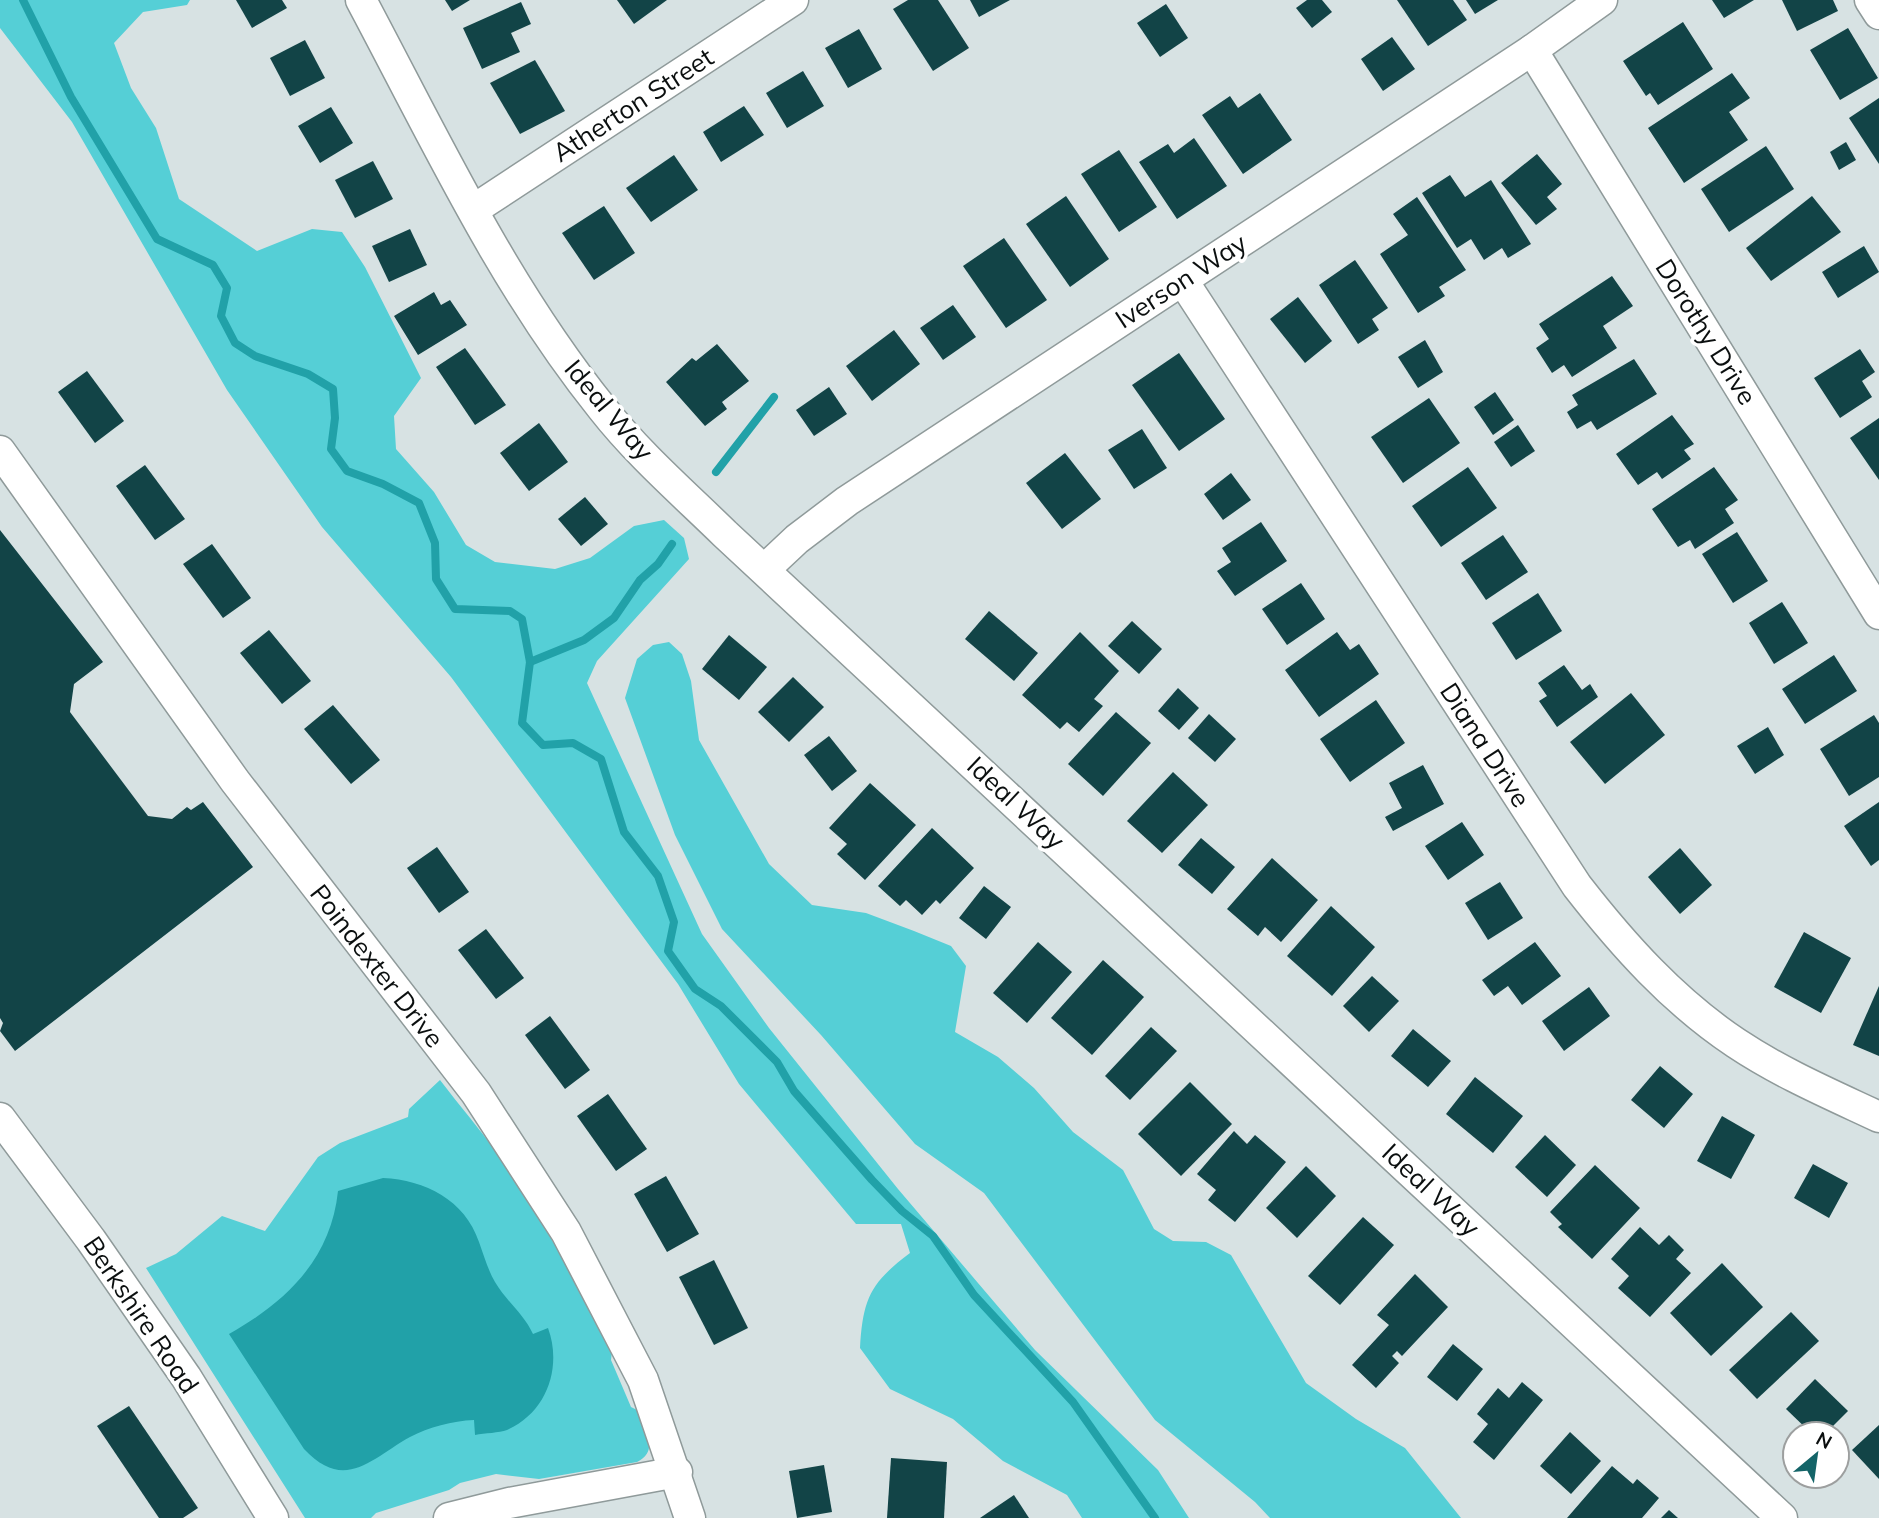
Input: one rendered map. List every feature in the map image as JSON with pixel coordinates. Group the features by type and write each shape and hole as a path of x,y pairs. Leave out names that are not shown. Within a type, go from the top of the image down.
{"street":[{"name":"Ideal Way","path":"361,0 473,210 550,339 630,441 1782,1518"},
{"name":"Atherton Street","path":"473,210 793,0"},
{"name":"Iverson Way","path":"765,569 797,539 847,501 1532,50 1602,0"},
{"path":"1870,0 1879,14"},
{"name":"Dorothy Drive","path":"1532,50 1879,614"},
{"name":"Diana Drive","path":"1182,281 1569,874 1620,940 1668,989 1738,1045 1797,1080 1879,1116"},
{"name":"Poindexter Drive","path":"0,451 235,781 476,1093 566,1232 643,1380 677,1472 690,1518"},
{"name":"Berkshire Road","path":"0,1118 91,1240 178,1366 273,1518"},
{"path":"449,1518 509,1503 677,1472"}],"shaded area":[{"path":"0,0 190,0 187,5 143,12 114,43 131,88 156,128 179,199 257,251 312,229 342,232 365,267 421,378 394,416 396,449 434,492 466,545 495,562 555,569 590,558 634,526 664,520 684,538 689,559 597,661 587,683 702,934 769,1028 898,1189 1035,1350 1158,1470 1189,1518 1082,1518 1067,1495 1003,1461 953,1419 890,1389 860,1348 863,1317 871,1293 877,1283 910,1253 901,1224 856,1224 739,1084 678,984 451,677 322,527 227,390 72,122 0,28"},
{"path":"669,642 682,654 691,681 699,740 769,864 812,905 866,913 951,946 966,966 955,1032 998,1057 1034,1088 1073,1132 1123,1170 1154,1229 1173,1241 1206,1242 1231,1255 1306,1383 1356,1419 1405,1448 1461,1518 1270,1518 1255,1502 1155,1420 984,1193 915,1144 821,1035 722,929 675,835 625,698 637,659 653,645"},
{"path":"440,1080 499,1156 573,1276 612,1351 611,1360 631,1407 639,1411 649,1439 648,1452 637,1462 539,1479 496,1474 460,1483 449,1490 376,1513 371,1518 305,1518 146,1268 176,1254 222,1216 265,1231 318,1157 340,1143 408,1117 409,1109"},
{"path":"383,1178 428,1188 454,1204 464,1215 473,1227 490,1273 499,1289 533,1334 548,1328 552,1343 552,1372 542,1400 533,1412 507,1430 475,1435 474,1420 449,1423 417,1433 371,1462 346,1470 333,1469 319,1462 304,1449 229,1334 269,1308 302,1276 326,1238 338,1191"}],"building":[{"path":"236,0 282,0 287,8 252,28"},
{"path":"445,0 470,0 452,11"},
{"path":"617,0 667,0 634,24"},
{"path":"908,0 938,0 969,48 933,71 893,9"},
{"path":"970,0 1010,0 979,17"},
{"path":"1307,0 1322,0 1332,12 1312,28 1296,8"},
{"path":"1397,0 1453,0 1467,20 1428,46"},
{"path":"1466,0 1498,0 1475,14"},
{"path":"1712,0 1754,0 1724,18"},
{"path":"1782,0 1833,0 1838,11 1797,31"},
{"path":"521,2 531,24 511,33 520,52 482,69 463,28"},
{"path":"1166,4 1188,38 1160,57 1137,23"},
{"path":"1683,22 1713,69 1658,105 1650,93 1646,96 1623,61"},
{"path":"1848,28 1878,78 1840,100 1810,50"},
{"path":"859,29 882,69 848,88 825,48"},
{"path":"1392,37 1415,69 1383,91 1361,59"},
{"path":"305,40 325,78 290,96 270,58"},
{"path":"535,60 565,111 520,134 490,83"},
{"path":"803,71 824,106 787,128 766,93"},
{"path":"1732,73 1750,98 1729,112 1748,140 1684,183 1648,128"},
{"path":"1260,93 1292,140 1243,174 1202,115 1230,96 1238,108"},
{"path":"1879,98 1879,164 1849,118"},
{"path":"744,106 764,135 721,162 703,132"},
{"path":"331,107 353,143 320,163 298,126"},
{"path":"1194,138 1227,186 1177,219 1139,162 1168,144 1174,153"},
{"path":"1846,142 1856,160 1839,170 1830,152"},
{"path":"1766,146 1794,189 1729,232 1701,189"},
{"path":"1119,150 1157,207 1119,232 1081,174"},
{"path":"1537,154 1562,184 1547,197 1557,209 1536,225 1501,183"},
{"path":"674,155 698,190 651,222 626,188"},
{"path":"373,161 393,199 355,218 335,180"},
{"path":"1450,175 1465,197 1491,180 1531,244 1508,258 1502,248 1484,260 1471,239 1457,248 1422,193"},
{"path":"1066,196 1109,259 1070,287 1026,224"},
{"path":"1812,196 1841,232 1771,281 1746,248"},
{"path":"1417,197 1466,270 1439,287 1445,296 1418,313 1380,254 1408,235 1393,214"},
{"path":"604,206 635,253 594,280 562,233"},
{"path":"410,229 427,265 389,282 372,246"},
{"path":"1004,238 1047,300 1006,328 963,266"},
{"path":"1864,246 1879,272 1838,298 1822,272"},
{"path":"1355,260 1388,308 1372,319 1379,330 1358,344 1319,285"},
{"path":"1612,276 1633,306 1603,326 1617,348 1572,377 1564,365 1552,373 1536,348 1549,339 1539,324"},
{"path":"434,292 441,305 450,300 467,325 418,355 394,316"},
{"path":"1298,297 1332,341 1305,363 1270,319"},
{"path":"953,305 976,337 943,360 920,328"},
{"path":"894,330 920,364 872,401 846,366"},
{"path":"1425,340 1443,372 1418,388 1398,357"},
{"path":"717,344 749,381 722,402 727,409 705,426 666,382 692,358 696,361"},
{"path":"465,348 506,405 475,425 436,367"},
{"path":"1860,349 1875,372 1862,381 1872,397 1840,418 1814,378"},
{"path":"1179,353 1225,419 1179,451 1132,385"},
{"path":"1634,359 1657,394 1597,430 1591,421 1577,429 1567,412 1578,405 1572,395"},
{"path":"87,371 124,421 95,443 58,392"},
{"path":"829,387 847,414 814,436 796,410"},
{"path":"1495,392 1514,420 1493,435 1474,407"},
{"path":"1429,398 1460,443 1403,483 1371,437"},
{"path":"1672,415 1694,444 1684,450 1691,459 1662,479 1657,472 1638,485 1616,454"},
{"path":"1879,418 1879,480 1850,438"},
{"path":"539,423 568,462 529,491 500,453"},
{"path":"1518,425 1535,451 1511,467 1494,442"},
{"path":"1142,429 1167,468 1134,489 1108,450"},
{"path":"1065,453 1101,499 1062,529 1026,483"},
{"path":"145,465 185,519 155,540 116,486"},
{"path":"1468,467 1497,508 1441,547 1412,506"},
{"path":"1714,467 1738,500 1725,509 1734,523 1695,549 1690,540 1678,547 1652,509"},
{"path":"1231,473 1251,500 1223,520 1204,494"},
{"path":"585,497 608,524 581,546 558,519"},
{"path":"1261,522 1287,561 1235,596 1217,571 1231,562 1222,548"},
{"path":"0,530 103,662 74,684 70,712 148,816 172,819 187,807 191,810 203,802 253,867 15,1051 0,1031 3,1023 0,1018"},
{"path":"1737,532 1768,581 1733,603 1702,554"},
{"path":"1503,535 1528,572 1486,600 1461,563"},
{"path":"212,544 251,598 223,618 183,564"},
{"path":"1301,583 1325,619 1287,645 1262,609"},
{"path":"1538,593 1562,631 1516,660 1492,623"},
{"path":"1782,602 1808,643 1774,664 1749,623"},
{"path":"989,611 1038,653 1014,681 965,639"},
{"path":"1132,621 1162,649 1139,674 1108,646"},
{"path":"269,630 311,681 282,704 240,653"},
{"path":"1080,632 1119,671 1094,699 1103,706 1079,732 1067,722 1060,729 1022,695"},
{"path":"1337,632 1350,650 1359,644 1379,674 1319,717 1285,670"},
{"path":"729,635 767,667 739,700 702,669"},
{"path":"1834,655 1857,691 1805,724 1782,689"},
{"path":"1564,665 1582,690 1590,684 1598,697 1557,727 1539,701 1547,696 1538,683"},
{"path":"793,677 824,707 789,742 758,712"},
{"path":"1178,688 1199,708 1179,730 1158,711"},
{"path":"1631,693 1665,735 1605,784 1570,742"},
{"path":"1376,700 1405,743 1350,782 1320,739"},
{"path":"333,705 380,760 351,784 304,729"},
{"path":"1116,712 1151,743 1103,796 1068,764"},
{"path":"1209,714 1236,739 1215,762 1188,738"},
{"path":"1874,715 1879,723 1879,777 1849,796 1820,749"},
{"path":"1768,727 1784,755 1755,774 1737,746"},
{"path":"829,736 857,771 832,791 804,755"},
{"path":"1423,765 1444,804 1393,831 1385,817 1402,808 1389,783"},
{"path":"1173,772 1208,805 1162,853 1127,821"},
{"path":"870,783 916,825 865,880 837,854 847,844 829,828"},
{"path":"1879,802 1879,860 1871,866 1844,826"},
{"path":"1462,822 1484,855 1448,880 1425,846"},
{"path":"932,828 974,868 940,904 936,900 922,915 906,900 900,906 878,886"},
{"path":"1201,838 1235,867 1212,894 1178,865"},
{"path":"437,847 469,892 439,913 407,868"},
{"path":"1680,848 1712,885 1680,914 1648,877"},
{"path":"1272,858 1318,900 1281,942 1265,927 1258,936 1227,909"},
{"path":"1500,882 1523,918 1488,940 1465,903"},
{"path":"984,886 1011,907 986,939 959,918"},
{"path":"1331,906 1375,947 1332,996 1287,956"},
{"path":"486,929 524,978 496,999 458,950"},
{"path":"1804,932 1851,958 1821,1013 1774,987"},
{"path":"1038,942 1072,972 1027,1023 993,993"},
{"path":"1535,942 1561,976 1522,1005 1508,986 1494,996 1482,980"},
{"path":"1103,960 1144,997 1092,1055 1051,1018"},
{"path":"1372,976 1399,1001 1369,1032 1343,1006"},
{"path":"1879,986 1879,1056 1853,1045"},
{"path":"1589,987 1610,1016 1564,1051 1542,1021"},
{"path":"550,1016 590,1070 565,1089 525,1035"},
{"path":"1151,1027 1177,1051 1130,1100 1105,1076"},
{"path":"1413,1029 1451,1061 1428,1087 1391,1056"},
{"path":"1660,1066 1693,1094 1664,1128 1631,1100"},
{"path":"1475,1077 1523,1116 1493,1153 1446,1114"},
{"path":"1190,1082 1232,1124 1181,1176 1138,1134"},
{"path":"608,1094 647,1149 616,1171 577,1116"},
{"path":"1722,1116 1755,1135 1731,1179 1697,1161"},
{"path":"1234,1131 1247,1144 1255,1135 1286,1162 1235,1222 1208,1200 1216,1190 1197,1174"},
{"path":"1545,1135 1576,1165 1547,1197 1515,1167"},
{"path":"1813,1164 1848,1183 1829,1218 1794,1198"},
{"path":"1595,1165 1640,1208 1592,1259 1558,1227 1562,1224 1550,1212"},
{"path":"1306,1166 1336,1196 1297,1238 1266,1208"},
{"path":"666,1176 699,1234 667,1252 634,1194"},
{"path":"1363,1217 1394,1245 1340,1305 1308,1276"},
{"path":"1640,1227 1659,1245 1669,1235 1684,1250 1676,1259 1691,1273 1650,1317 1618,1288 1629,1276 1611,1259"},
{"path":"714,1260 748,1328 714,1345 679,1277"},
{"path":"1722,1263 1763,1307 1711,1356 1670,1313"},
{"path":"1415,1274 1448,1307 1402,1356 1397,1351 1392,1356 1399,1363 1376,1388 1352,1365 1389,1325 1377,1315"},
{"path":"1791,1312 1819,1341 1757,1399 1729,1370"},
{"path":"1453,1344 1483,1369 1457,1401 1427,1377"},
{"path":"1815,1379 1848,1411 1839,1420 1797,1420 1786,1409"},
{"path":"1522,1382 1543,1400 1494,1460 1473,1442 1488,1424 1477,1414 1498,1388 1509,1398"},
{"path":"129,1406 198,1508 183,1518 159,1518 97,1426"},
{"path":"1879,1425 1879,1479 1852,1450"},
{"path":"1570,1432 1601,1461 1571,1494 1540,1466"},
{"path":"891,1458 947,1462 944,1518 887,1518"},
{"path":"824,1465 832,1512 797,1518 789,1471"},
{"path":"1612,1466 1633,1484 1637,1479 1659,1498 1642,1518 1567,1518"},
{"path":"1014,1495 1029,1518 980,1518"},
{"path":"1669,1510 1678,1518 1661,1518"}],"waterway":[{"path":"23,0 71,97 157,239 213,265 227,288 221,316 235,343 255,356 308,374 333,389 335,418 331,449 347,471 383,484 419,503 435,543 436,579 455,609 510,611 522,619 530,662 522,723 543,745 573,743 601,759 624,832 658,876 674,922 668,951 695,989 721,1006 777,1062 794,1091 872,1180 902,1211 933,1236 974,1295 1073,1402 1155,1518"},
{"path":"716,472 774,397"},
{"path":"530,662 584,640 614,618 640,580 658,564 672,544"}]}
